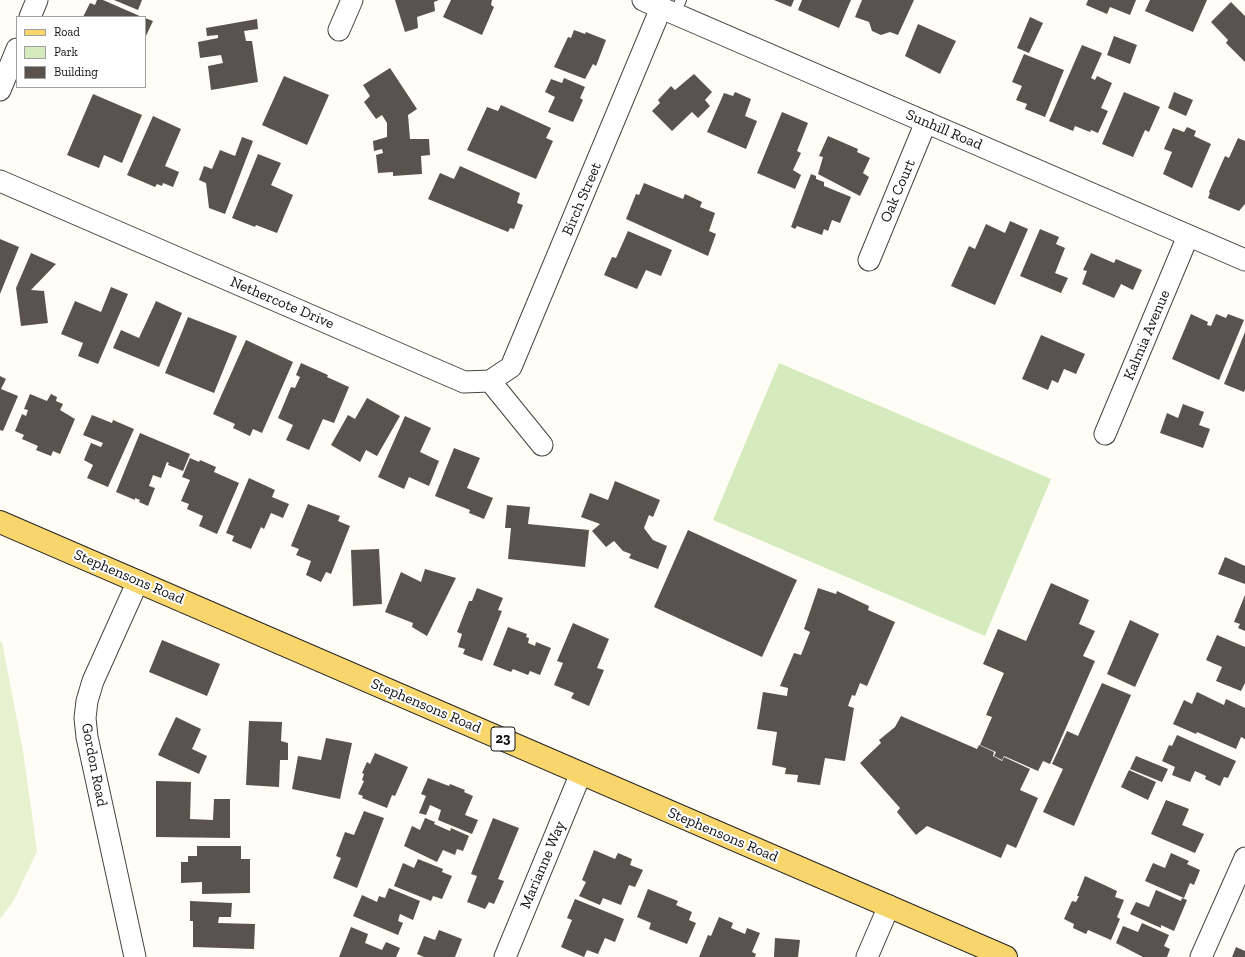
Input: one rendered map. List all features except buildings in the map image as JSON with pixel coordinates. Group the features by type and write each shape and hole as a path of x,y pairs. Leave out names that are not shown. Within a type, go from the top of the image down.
{"main road":[{"name":"Stephensons Road","path":"0,522 1006,957"}],"street":[{"path":"30,16 37,0"},
{"path":"339,30 352,0"},
{"name":"Sunhill Road","path":"665,5 926,122 1245,260"},
{"name":"Birch Street","path":"490,381 511,367 665,5"},
{"path":"0,90 16,50"},
{"name":"Oak Court","path":"869,260 926,122"},
{"name":"Nethercote Drive","path":"0,181 464,382 490,381"},
{"name":"Kalmia Avenue","path":"1106,434 1188,236"},
{"path":"490,381 542,445"},
{"name":"Gordon Road","path":"135,957 87,737 85,718 87,701 93,681 138,581"},
{"name":"Marianne Way","path":"505,957 581,773"},
{"path":"1201,957 1245,858"},
{"path":"867,957 889,906"}],"green space":[{"path":"779,363 1051,479 985,636 713,520"},
{"path":"0,641 2,642 23,751 37,851 14,900 0,919"}]}
